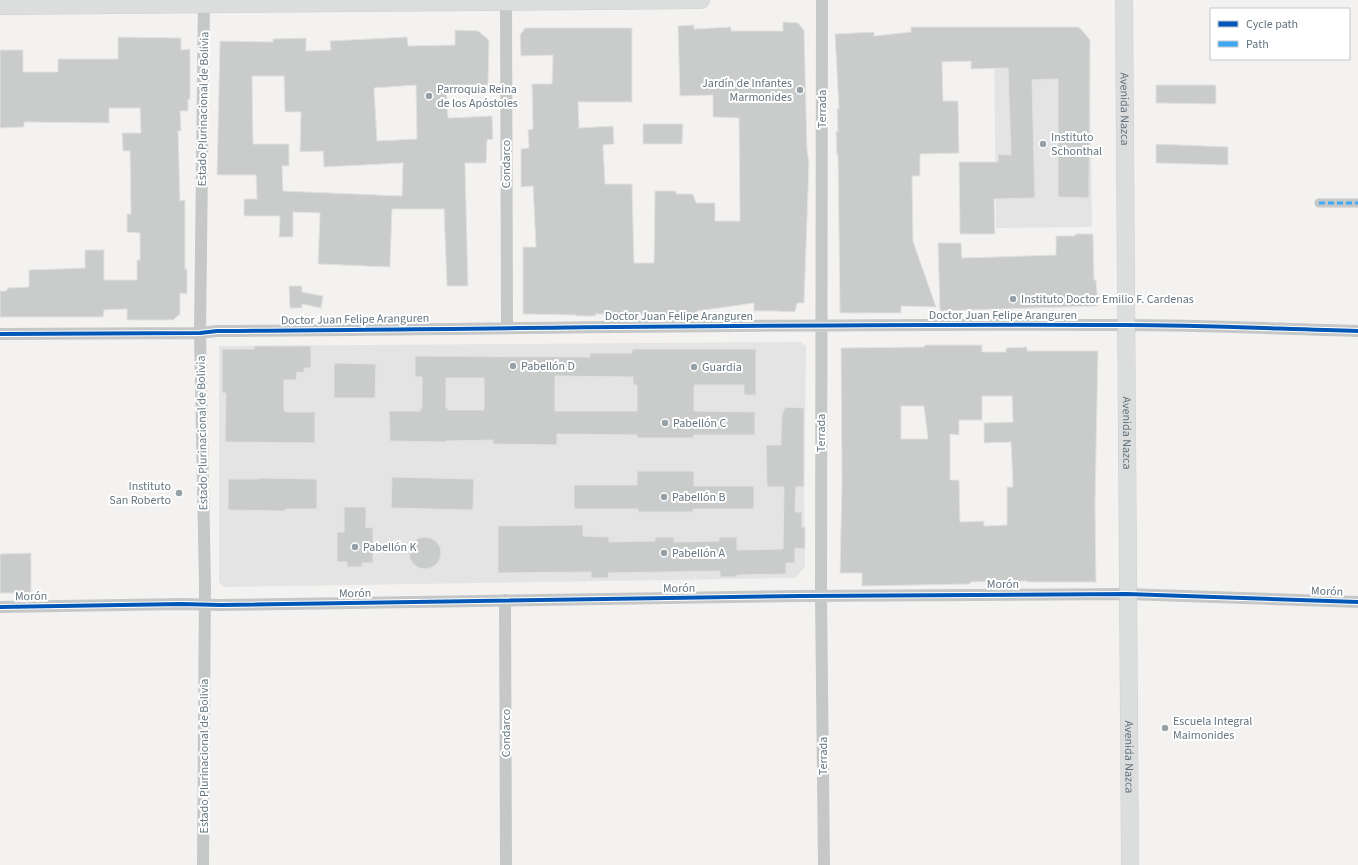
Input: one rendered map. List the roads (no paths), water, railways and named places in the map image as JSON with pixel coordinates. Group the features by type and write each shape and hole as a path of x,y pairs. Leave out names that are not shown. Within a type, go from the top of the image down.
{"main road":[{"path":"0,6 204,2 701,0"},
{"name":"Avenida Nazca","path":"1124,0 1125,325 1130,865"}],"street":[{"name":"Terrada","path":"822,0 821,596 824,865"},
{"name":"Condarco","path":"506,1 507,327"},
{"name":"Estado Plurinacional de Bolivia","path":"203,865 205,605 200,332 204,2"},
{"path":"1319,203 1358,203"},
{"name":"Doctor Juan Felipe Aranguren","path":"0,334 507,327 822,325 1125,325 1358,331"},
{"name":"Morón","path":"0,606 205,605 821,596 1127,594 1358,602"},
{"name":"Condarco","path":"505,600 506,865"}],"place":[{"name":"Jardín de Infantes Marmonides","path":"800,90"},
{"name":"Parroquia Reina de los Apóstoles","path":"429,96"},
{"name":"Instituto Schonthal","path":"1043,144"},
{"name":"Instituto Doctor Emilio F. Cardenas","path":"1013,299"},
{"name":"Pabellón D","path":"513,366"},
{"name":"Guardia","path":"694,367"},
{"name":"Pabellón C","path":"665,423"},
{"name":"Instituto San Roberto","path":"179,493"},
{"name":"Pabellón B","path":"664,497"},
{"name":"Pabellón K","path":"355,547"},
{"name":"Pabellón A","path":"664,553"},
{"name":"Escuela Integral Maimonides","path":"1165,728"}]}
